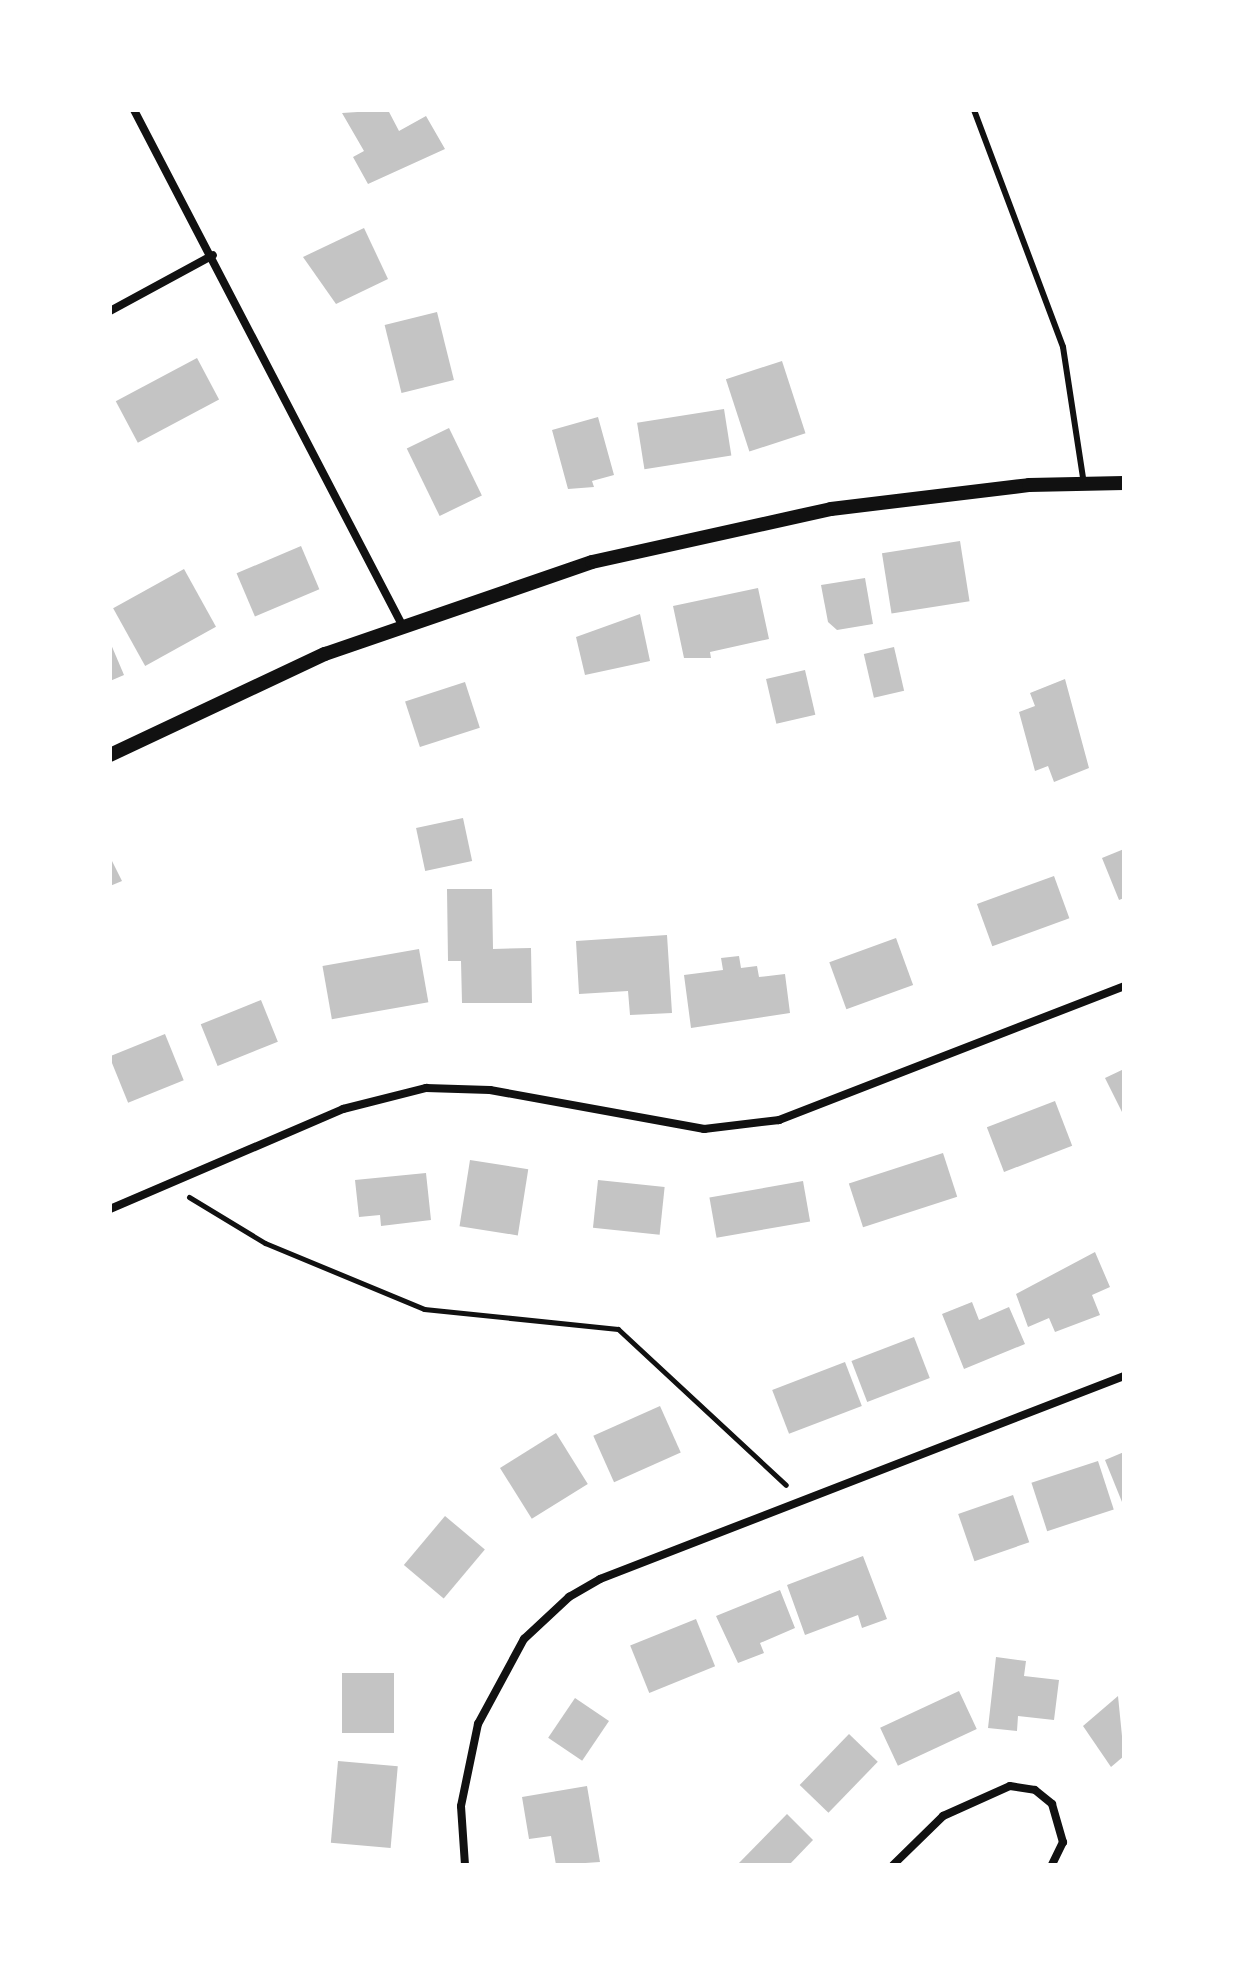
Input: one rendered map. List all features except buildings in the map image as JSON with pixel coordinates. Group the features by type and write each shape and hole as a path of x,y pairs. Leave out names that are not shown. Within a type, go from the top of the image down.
{"street":[{"path":"134,110 213,255 401,623"},
{"path":"110,311 213,255"},
{"path":"110,755 401,623 711,532 831,509 1084,484 1124,483"},
{"path":"110,1209 176,1186 343,1109 426,1088 490,1090 704,1129 779,1120 1124,986"},
{"path":"465,1865 461,1806 474,1737 491,1690 524,1639 600,1579 803,1505 1124,1376"},
{"path":"893,1865 943,1816 1010,1786 1035,1790 1052,1804 1063,1842 1052,1865"}],"lane":[{"path":"974,110 1063,347 1084,484"}],"path":[{"path":"176,1186 265,1243 424,1309 618,1329 803,1505"}]}
